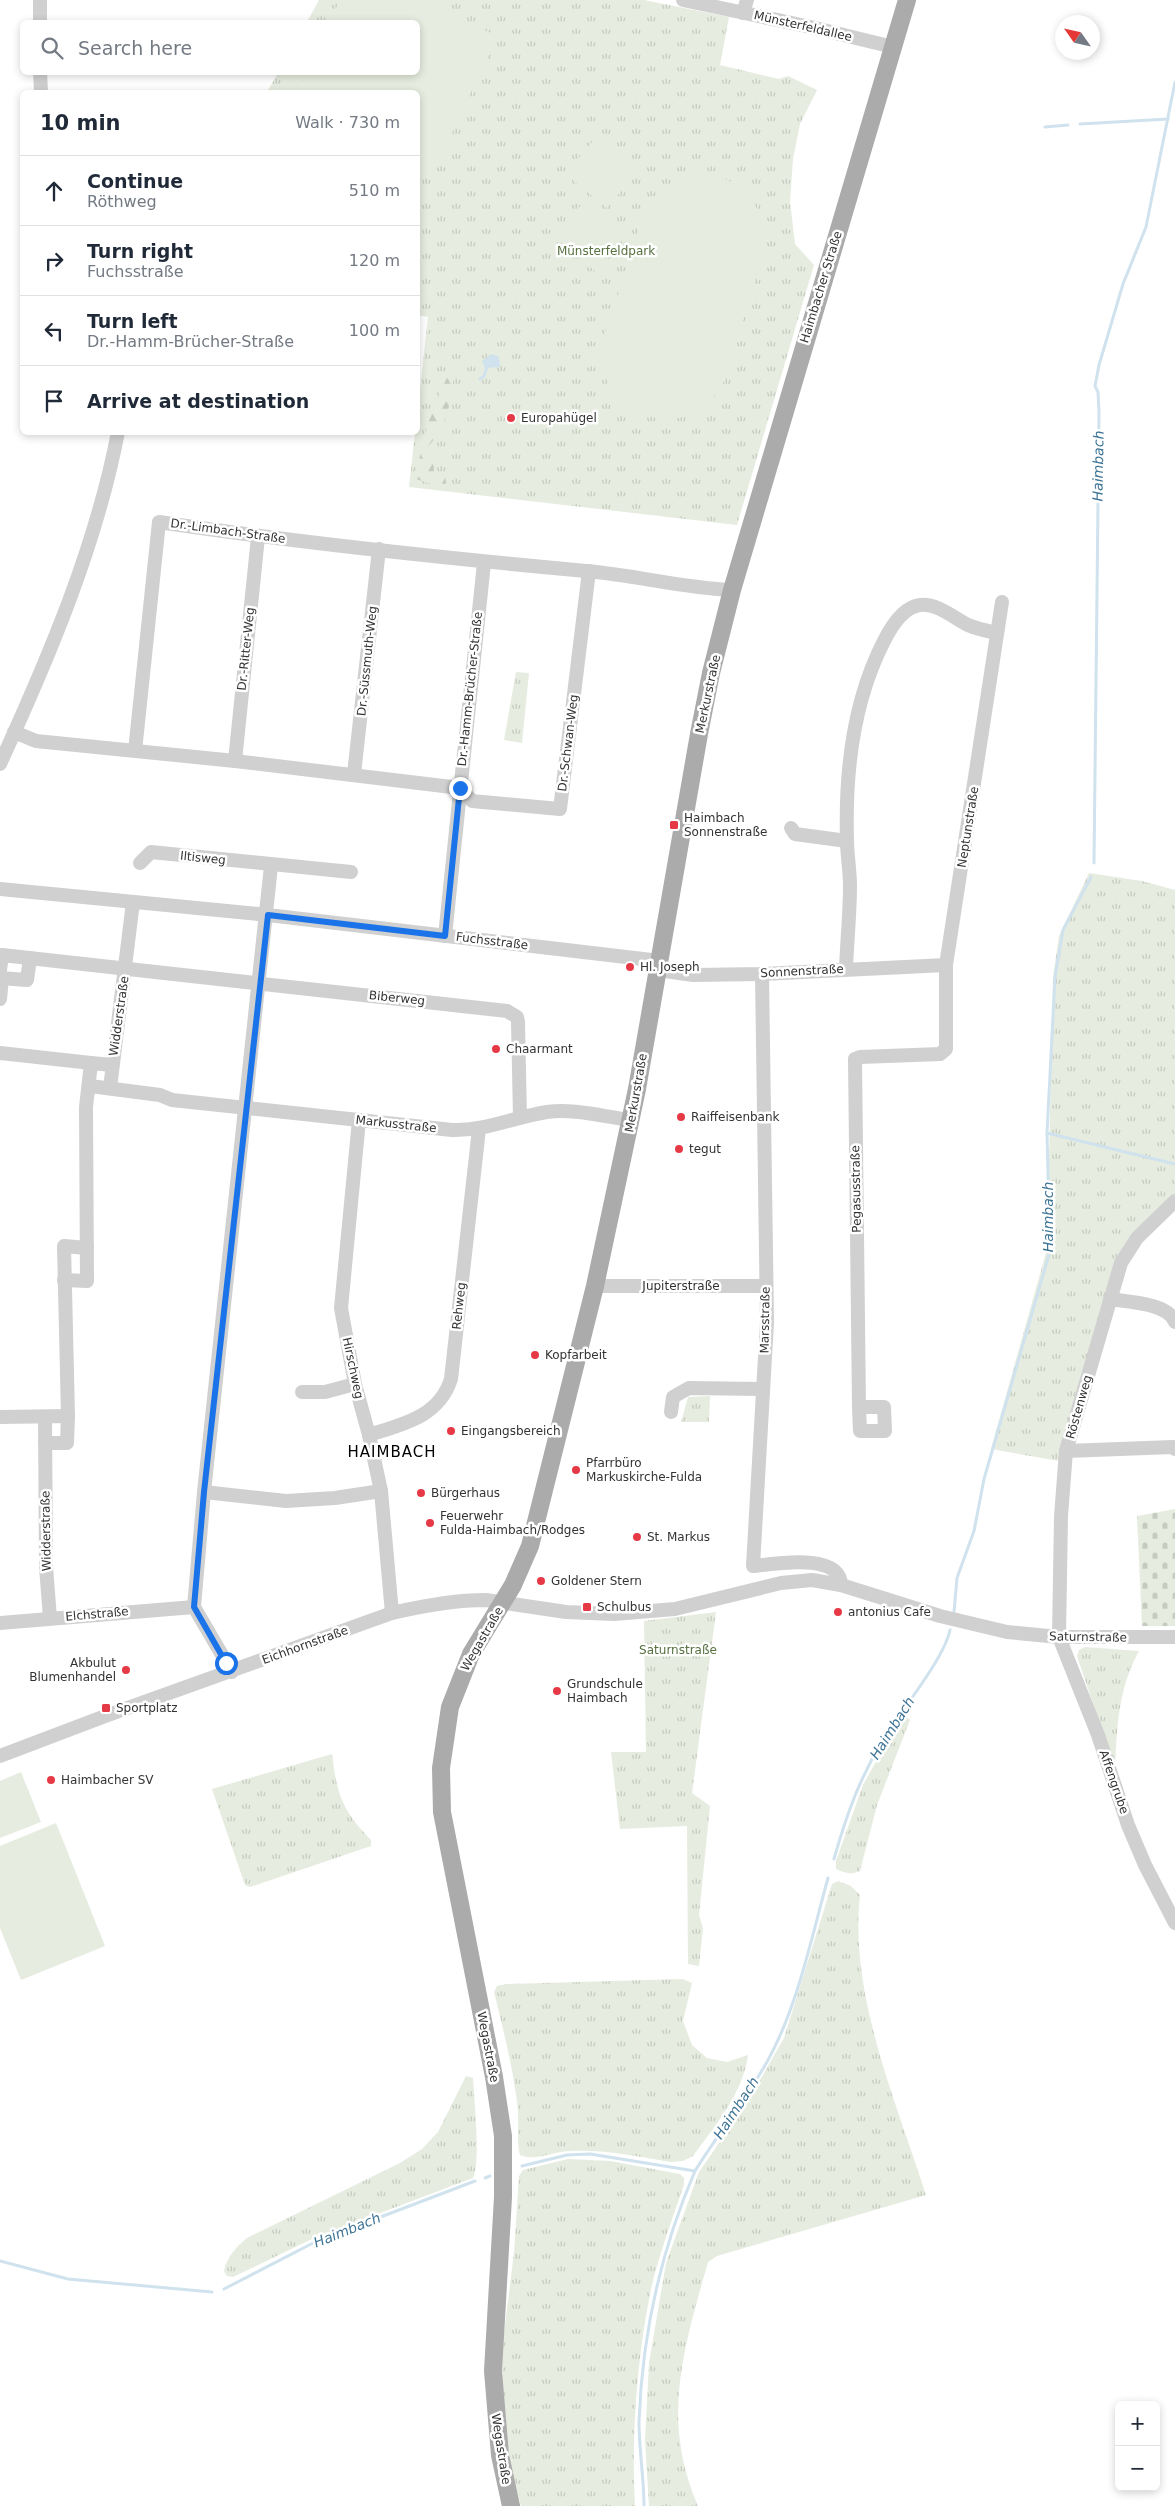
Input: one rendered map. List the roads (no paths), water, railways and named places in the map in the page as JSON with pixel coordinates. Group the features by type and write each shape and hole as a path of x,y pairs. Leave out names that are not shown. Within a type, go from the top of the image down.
{"main road":[{"name":"Haimbacher Straße","path":"734,582 907,0"},
{"name":"Merkurstraße","path":"503,1602 523,1564 534,1530 595,1286 631,1120 699,734 734,582"},
{"name":"Wegastraße","path":"503,1602 471,1654 456,1687 446,1724 441,1768 446,1837 487,2042 503,2136 503,2197 493,2371 500,2455 512,2506"}],"street":[{"path":"40,0 40,20"},
{"name":"Münsterfeldallee","path":"683,0 745,6 893,47"},
{"path":"40,75 41,90"},
{"path":"0,764 82,562 104,492 117,435"},
{"name":"Dr.-Limbach-Straße","path":"135,751 159,522 258,537 484,562 734,582"},
{"name":"Dr.-Ritter-Weg","path":"235,761 258,537"},
{"name":"Dr.-Süssmuth-Weg","path":"354,774 379,549"},
{"name":"Dr.-Hamm-Brücher-Straße","path":"445,936 484,562"},
{"name":"Dr.-Schwan-Weg","path":"460,788 472,801 560,809 589,571"},
{"name":"Neptunstraße","path":"944,1052 947,1042 946,965 1002,602"},
{"path":"846,969 850,885 847,841 847,795 853,742 864,690 876,656 889,631 902,615 911,608 920,605 930,605 969,625 997,633"},
{"path":"14,732 36,741 354,774 460,788"},
{"path":"791,828 795,834 847,841"},
{"name":"Iltisweg","path":"140,864 151,852 271,866 352,872"},
{"path":"232,1672 194,1607 204,1492 268,915 271,866"},
{"name":"Fuchsstraße","path":"0,889 268,915 445,936 659,965"},
{"name":"Widderstraße","path":"110,1088 133,902"},
{"path":"0,999 2,955 126,967"},
{"path":"1,975 27,980 30,958"},
{"name":"Sonnenstraße","path":"659,965 693,975 762,974 946,965"},
{"name":"Widderstraße","path":"126,967 175,974"},
{"name":"Biberweg","path":"175,974 482,1007 512,1012 518,1022 520,1118"},
{"name":"Marsstraße","path":"762,974 767,1322 754,1566 809,1562 820,1564 837,1572 841,1584"},
{"name":"Pegasusstraße","path":"860,1407 855,1059 860,1057 944,1052"},
{"path":"0,1053 91,1063"},
{"name":"Widderstraße","path":"64,1280 87,1281 86,1107 90,1086 91,1063 112,1065"},
{"path":"90,1086 110,1088"},
{"name":"Markusstraße","path":"110,1088 160,1095 172,1100 452,1130 479,1129 520,1118 561,1111 631,1120"},
{"name":"Hirschweg","path":"359,1120 341,1308 355,1384 370,1435 381,1491 392,1613"},
{"name":"Rehweg","path":"370,1435 424,1415 437,1404 448,1389 451,1379 479,1129"},
{"name":"Röstenweg","path":"1059,1637 1061,1516 1066,1451 1122,1263 1137,1238 1175,1201"},
{"path":"45,1443 67,1443 64,1246 87,1248"},
{"name":"Jupiterstraße","path":"595,1286 766,1286"},
{"path":"1110,1299 1157,1306 1173,1318 1175,1322"},
{"path":"302,1392 325,1392 355,1384"},
{"path":"671,1412 673,1397 689,1388 762,1389"},
{"path":"0,1417 45,1418 68,1416"},
{"name":"Widderstraße","path":"45,1418 46,1567 50,1618"},
{"path":"1066,1451 1174,1446"},
{"path":"204,1492 286,1501 335,1498 381,1491"},
{"name":"Saturnstraße","path":"503,1602 566,1612 614,1614 675,1609 797,1581 812,1580 841,1584 986,1628 1059,1637 1175,1637"},
{"name":"Eichhornstraße","path":"0,1756 108,1715 392,1613 418,1607 473,1600 503,1602"},
{"name":"Elchstraße","path":"0,1623 194,1607"},
{"name":"Affengrube","path":"1059,1637 1098,1734 1131,1832 1175,1923"}],"water":[{"path":"492,354 499,357 500,367 485,368 482,361"}],"waterway":[{"name":"Haimbach","path":"1094,863 1099,412 1098,392 1095,386 1099,365 1123,284 1146,227 1175,82"},
{"path":"1080,124 1168,119"},
{"path":"1045,127 1068,125"},
{"path":"480,379 484,376 487,367"},
{"name":"Haimbach","path":"954,1612 957,1578 974,1531 984,1479 1050,1251 1047,1133 1055,977 1063,930 1091,877"},
{"path":"1047,1133 1175,1164"},
{"name":"Haimbach","path":"834,1859 849,1812 875,1753 931,1670 940,1655 950,1630"},
{"name":"Haimbach","path":"522,2166 567,2155 590,2154 695,2171 759,2076 778,2041 803,1972 828,1878"},
{"path":"644,2506 639,2422 644,2357 655,2294 663,2262 672,2231 695,2171"},
{"name":"Haimbach","path":"485,2178 490,2176"},
{"name":"Haimbach","path":"224,2289 315,2242 475,2181"},
{"name":"Haimbach","path":"0,2261 68,2279 212,2292"}],"place":[{"name":"Europahügel","path":"511,418"},
{"name":"Haimbach Sonnenstraße","path":"674,825"},
{"name":"Hl. Joseph","path":"630,967"},
{"name":"Chaarmant","path":"496,1049"},
{"name":"Raiffeisenbank","path":"681,1117"},
{"name":"tegut","path":"679,1149"},
{"name":"Kopfarbeit","path":"535,1355"},
{"name":"Eingangsbereich","path":"451,1431"},
{"name":"Pfarrbüro Markuskirche-Fulda","path":"576,1470"},
{"name":"Bürgerhaus","path":"421,1493"},
{"name":"Feuerwehr Fulda-Haimbach/Rodges","path":"430,1523"},
{"name":"St. Markus","path":"637,1537"},
{"name":"Goldener Stern","path":"541,1581"},
{"name":"Schulbus","path":"587,1607"},
{"name":"antonius Cafe","path":"838,1612"},
{"name":"Akbulut Blumenhandel","path":"126,1670"},
{"name":"Grundschule Haimbach","path":"557,1691"},
{"name":"Sportplatz","path":"106,1708"},
{"name":"Haimbacher SV","path":"51,1780"}],"district":[{"name":"HAIMBACH","path":"392,1452"}],"park label":[{"name":"Münsterfeldpark","path":"606,251"}]}
